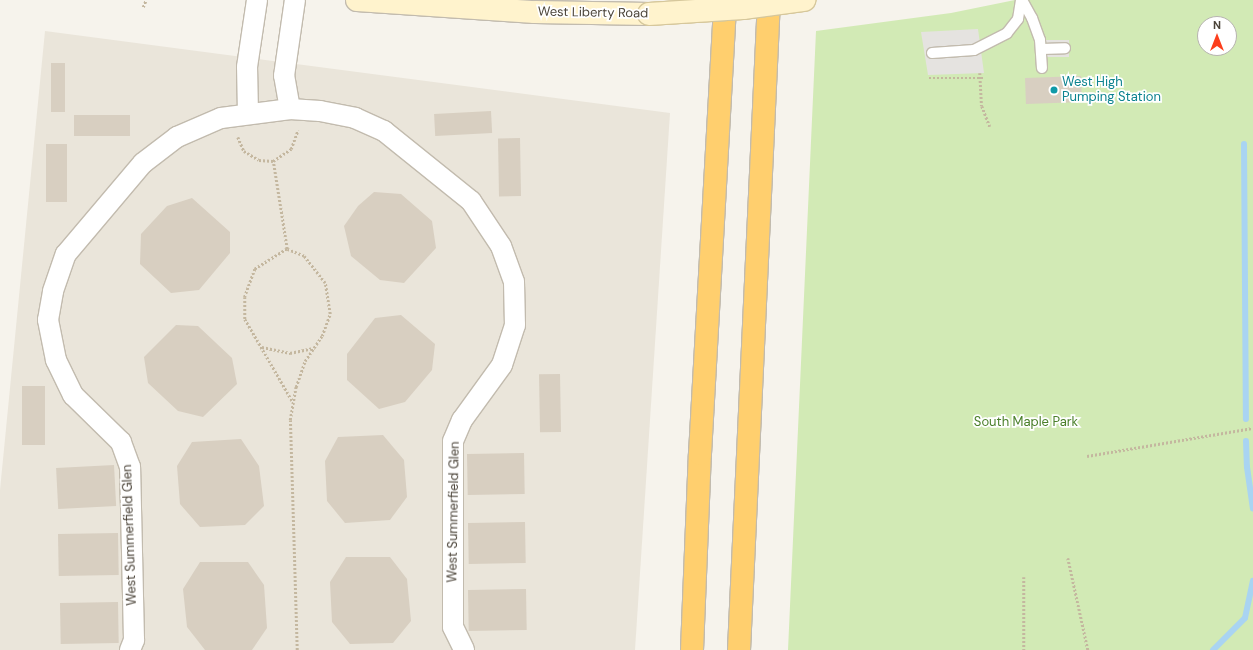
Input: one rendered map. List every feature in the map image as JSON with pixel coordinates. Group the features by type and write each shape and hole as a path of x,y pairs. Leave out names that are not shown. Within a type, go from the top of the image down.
{"highway":[{"path":"692,650 700,446 725,0"},
{"path":"739,650 769,0"}],"main road":[{"name":"West Liberty Road","path":"357,0 535,12 648,14 743,8 804,0"}],"street":[{"path":"248,113 247,67 257,0"},
{"path":"290,109 284,76 295,0"},
{"name":"West Summerfield Glen","path":"130,650 134,640 130,467 121,442 73,395 56,360 48,320 53,291 66,254 143,163 177,137 221,118 248,113 290,109 320,111 355,118 384,131 471,201 501,246 514,282 515,325 502,365 462,420 453,441 453,627 464,650"}],"lane":[{"path":"1022,0 1032,18 1042,49 1042,68"},
{"path":"932,53 974,50 1007,33 1018,19 1022,0"},
{"path":"1042,49 1065,48"}],"path":[{"path":"143,7 146,0"},
{"path":"980,73 982,78 982,106 990,127"},
{"path":"929,78 982,78"},
{"path":"236,133 244,151 259,160 273,161 291,149 298,128"},
{"path":"273,161 287,249"},
{"path":"287,249 256,269 245,297 245,319 293,402"},
{"path":"287,249 304,256 325,283 330,314 322,336 305,361 293,402 290,420 297,650"},
{"path":"262,347 290,353 314,348"},
{"path":"1087,456 1253,428"},
{"path":"1068,558 1088,650"},
{"path":"1024,577 1024,650"}],"shaded area":[{"path":"978,29 984,73 928,75 921,32"},
{"path":"45,31 670,113 635,650 0,650 0,490"},
{"path":"1040,40 1069,40 1069,57 1040,57"}],"green space":[{"name":"South Maple Park","path":"1015,0 1253,0 1253,650 788,650 816,31 951,13"}],"building":[{"path":"51,63 65,63 65,112 51,112"},
{"name":"West High Pumping Station","path":"1081,76 1082,102 1026,104 1025,78"},
{"path":"491,111 492,133 435,136 434,114"},
{"path":"74,115 130,115 130,136 74,136"},
{"path":"498,138 520,138 521,196 499,196"},
{"path":"46,144 67,144 67,202 46,202"},
{"path":"374,192 401,194 432,221 436,248 404,283 380,280 351,256 344,226 358,206"},
{"path":"192,198 230,232 230,253 199,290 171,293 140,264 141,234 167,206"},
{"path":"401,315 435,344 432,370 405,402 379,409 347,380 347,354 375,318"},
{"path":"176,325 198,326 232,358 237,384 203,417 178,411 148,383 144,357"},
{"path":"539,374 560,374 561,432 540,432"},
{"path":"22,386 45,386 45,445 22,445"},
{"path":"383,435 404,460 407,497 390,520 345,523 327,501 325,461 338,437"},
{"path":"241,439 259,466 264,506 245,525 200,527 180,504 177,466 192,442"},
{"path":"524,453 525,494 468,495 467,454"},
{"path":"114,465 116,506 58,509 56,468"},
{"path":"525,522 526,563 469,564 468,523"},
{"path":"118,533 119,575 59,576 58,534"},
{"path":"346,557 390,557 407,579 411,621 393,643 350,644 332,622 330,582"},
{"path":"200,562 248,562 264,585 267,628 252,650 205,650 187,627 183,589"},
{"path":"526,589 527,630 469,631 468,590"},
{"path":"118,602 119,643 61,644 60,603"}],"waterway":[{"path":"1244,144 1246,419"},
{"path":"1246,441 1247,467 1253,509"},
{"path":"1213,650 1245,618 1253,581"}],"place":[{"name":"West High Pumping Station","path":"1054,90"}]}
